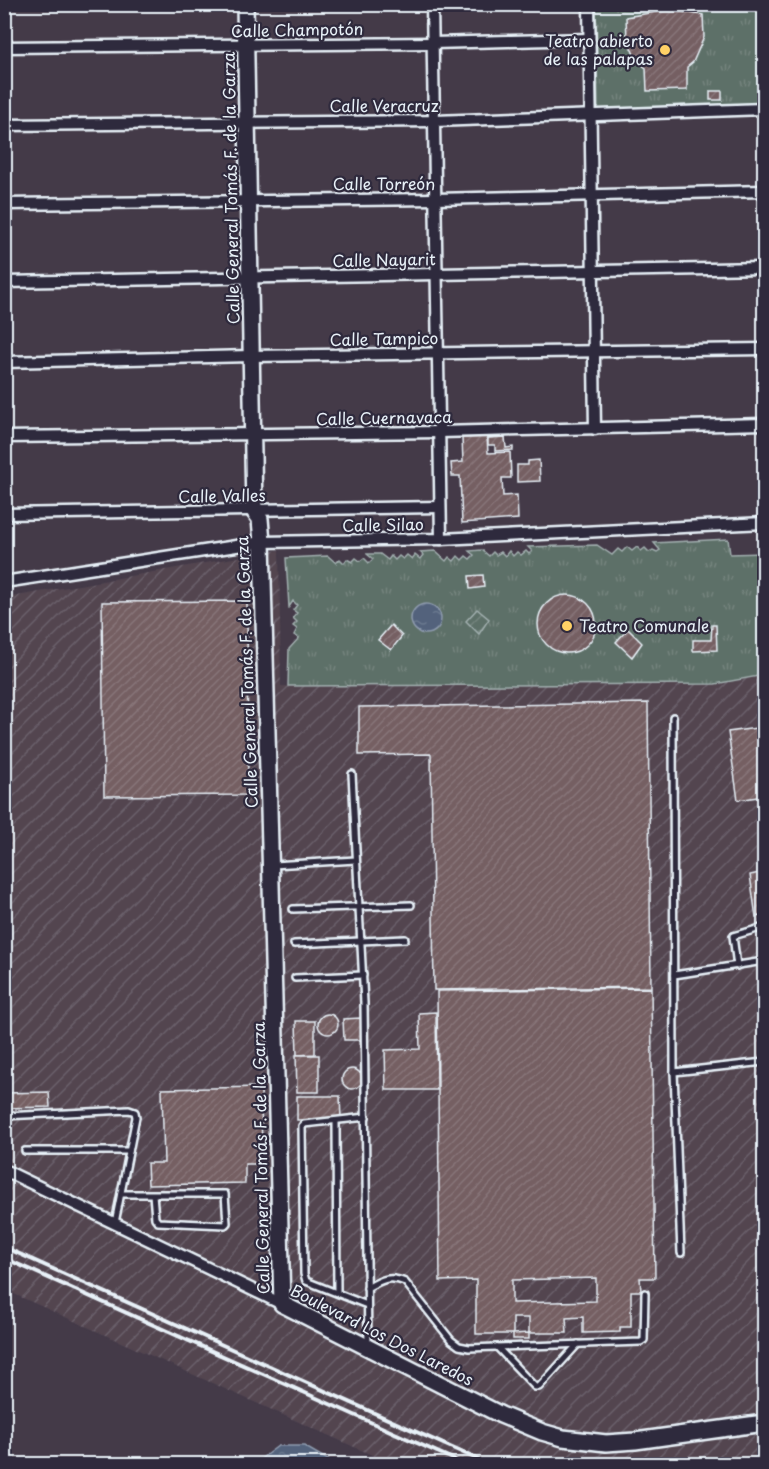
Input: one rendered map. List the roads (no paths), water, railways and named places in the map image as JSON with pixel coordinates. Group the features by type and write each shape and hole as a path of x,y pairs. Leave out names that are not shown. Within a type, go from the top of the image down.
{"street":[{"name":"Calle General Tomás F. de la Garza","path":"245,4 254,511 260,519 262,542 282,1304"},
{"path":"432,4 441,539"},
{"path":"589,4 596,429"},
{"name":"Calle Champotón","path":"4,47 433,43 590,39"},
{"name":"Calle Veracruz","path":"4,126 435,121 765,109"},
{"name":"Calle Torreón","path":"4,204 436,199 765,191"},
{"name":"Calle Nayarit","path":"4,282 765,268"},
{"name":"Calle Tampico","path":"4,362 765,349"},
{"name":"Calle Cuernavaca","path":"4,437 440,432 765,424"},
{"name":"Calle Valles","path":"4,513 440,507"},
{"name":"Calle Silao","path":"4,582 262,542 441,539 765,524"},
{"name":"Boulevard Los Dos Laredos","path":"4,1170 282,1304 501,1415 542,1432 563,1438 606,1443 635,1442 765,1423"}],"lane":[{"path":"673,717 674,1072 681,1253"},
{"path":"352,774 363,975 368,1348"},
{"path":"272,865 356,860"},
{"path":"293,909 411,905"},
{"path":"737,966 733,936 765,927"},
{"path":"294,944 405,939"},
{"path":"674,975 765,961"},
{"path":"295,978 363,975"},
{"path":"674,1072 765,1062"},
{"path":"4,1116 129,1110 135,1112 136,1117 115,1223"},
{"path":"366,1117 302,1126 304,1274 306,1281 367,1305"},
{"path":"336,1122 337,1293"},
{"path":"25,1151 129,1151"},
{"path":"121,1194 153,1194 225,1194 227,1223 225,1225 158,1222 155,1218 153,1194"},
{"path":"367,1288 383,1278 396,1278 405,1282 451,1340 459,1346 470,1348 640,1342 644,1340 645,1293"},
{"path":"496,1347 535,1387 538,1387 578,1344"}],"water":[{"path":"426,604 437,608 441,619 437,630 426,634 415,630 411,619 415,608"},
{"path":"278,1446 304,1446 335,1464 254,1464"}],"railway":[{"path":"4,1247 488,1464"},
{"path":"4,1258 464,1464"}],"place":[{"name":"Teatro abierto de las palapas","path":"665,50"},
{"name":"Teatro Comunale","path":"567,626"}]}
